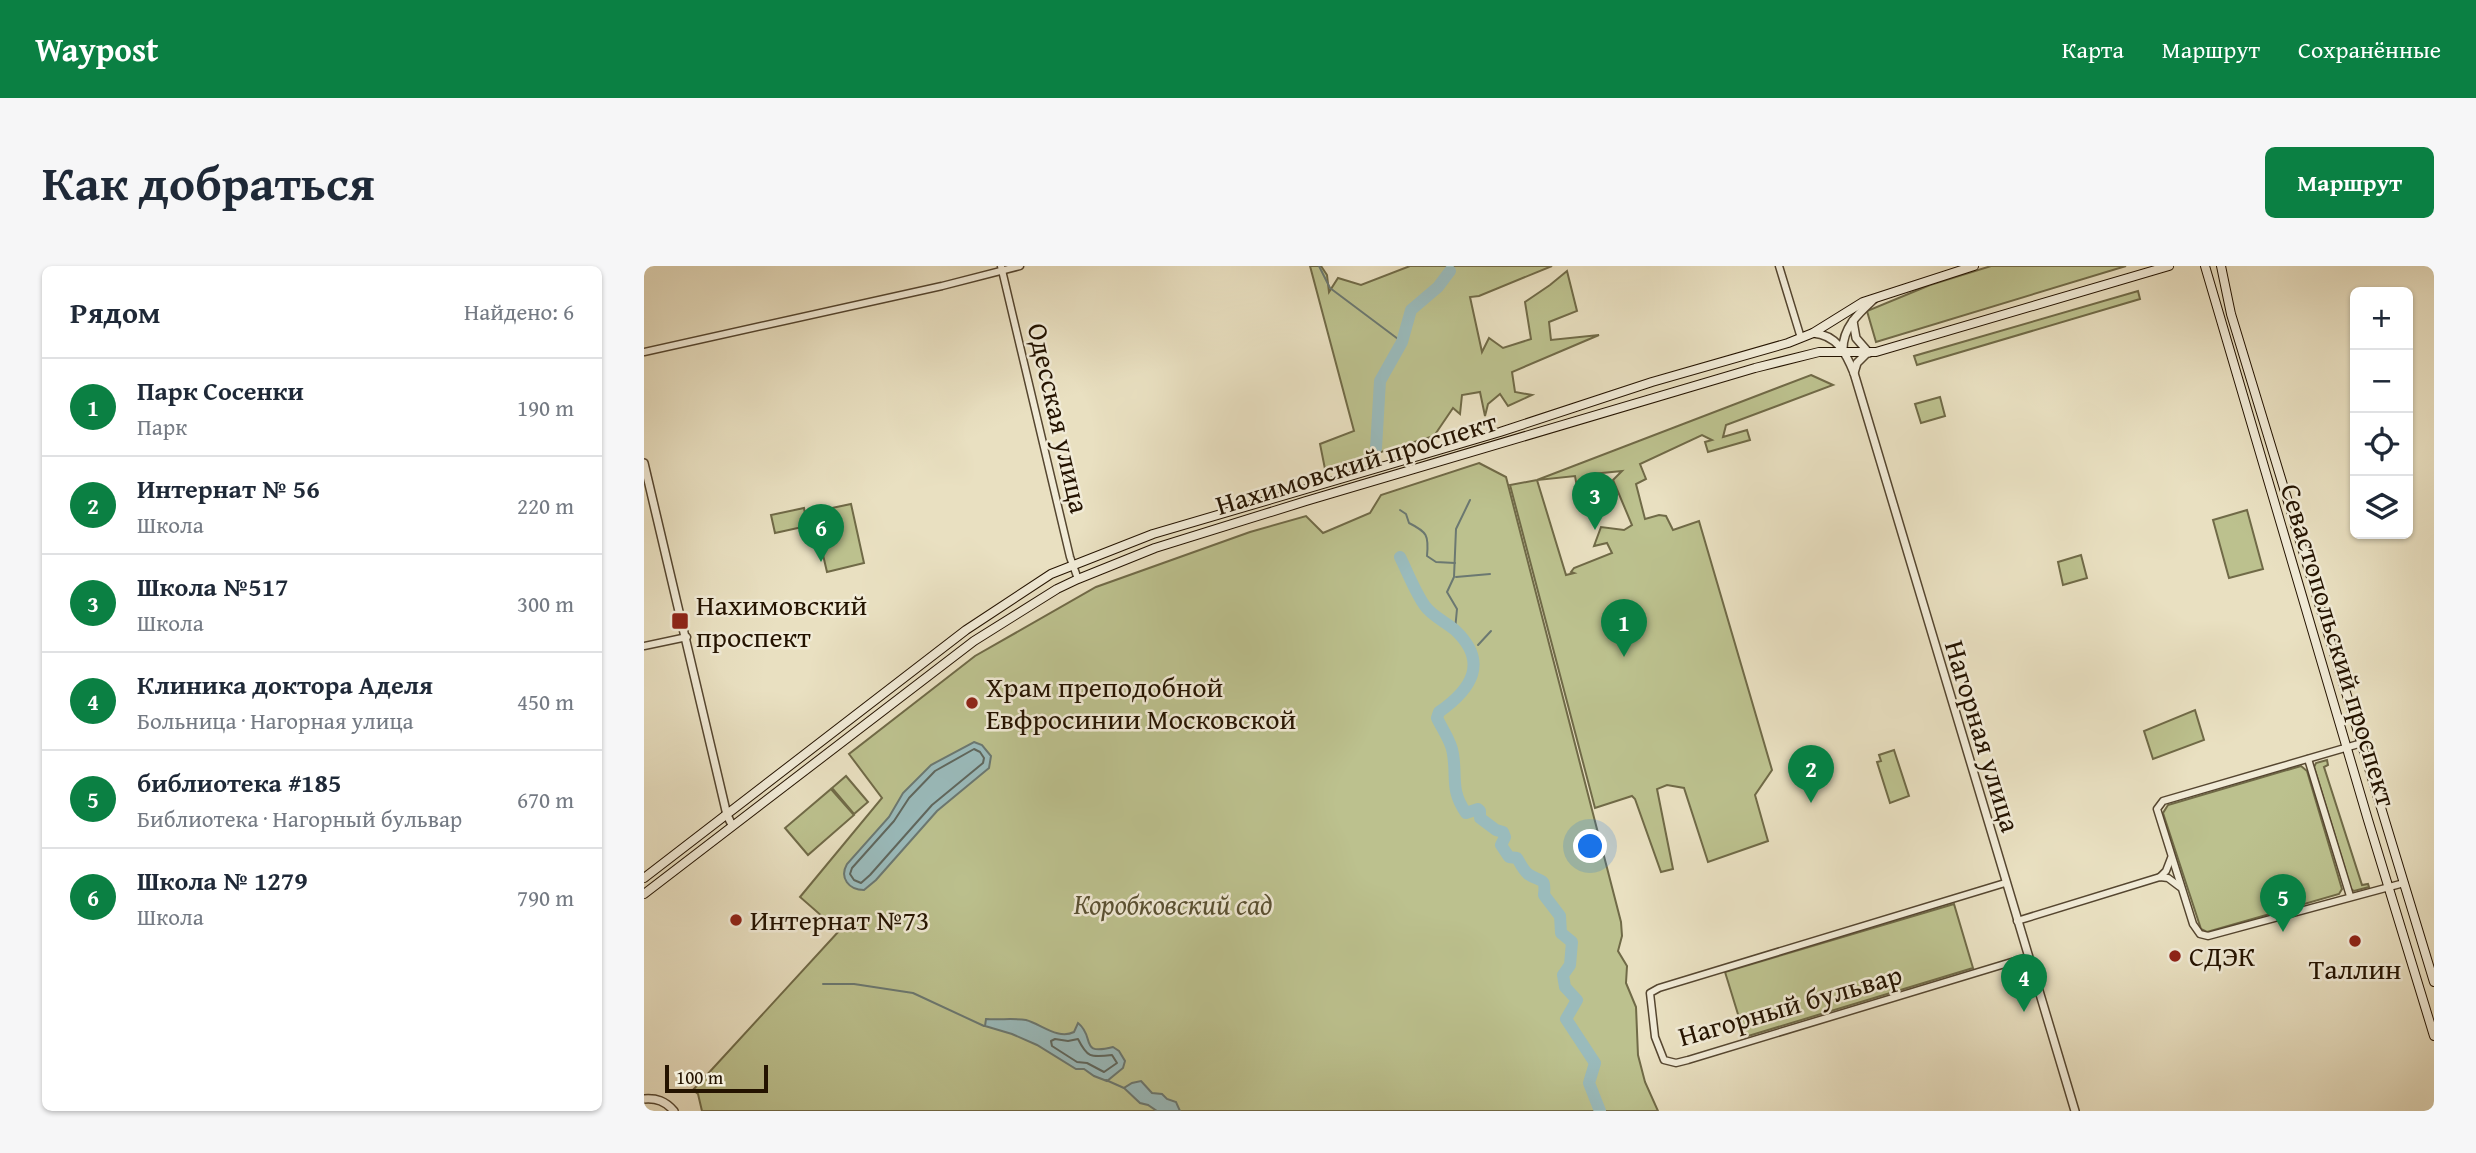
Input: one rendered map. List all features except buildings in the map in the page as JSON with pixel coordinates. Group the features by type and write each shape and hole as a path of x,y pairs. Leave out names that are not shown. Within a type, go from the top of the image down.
{"main road":[{"name":"Нахимовский проспект","path":"644,878 966,630 1051,574 1153,534 1500,432 1813,334 1858,305 1974,266"},
{"path":"2131,276 2136,266"},
{"name":"Нахимовский проспект","path":"644,894 974,641 1057,589 1078,579 1155,548 1306,500 1755,368 1814,353 1868,353 2131,276 2148,268 2169,266"},
{"name":"Севастопольский проспект","path":"2205,266 2346,748 2434,1036"},
{"name":"Севастопольский проспект","path":"2221,266 2231,314 2434,982"}],"street":[{"path":"644,352 942,286 1002,268 1020,266"},
{"path":"1779,266 1801,338"},
{"name":"Одесская улица","path":"1002,268 1072,565 1078,579"},
{"name":"Нахимовский проспект","path":"1853,320 1875,298"},
{"path":"1853,320 1856,338 1868,353 1857,363 1854,373"},
{"path":"1844,352 1844,336 1853,320"},
{"path":"1813,334 1830,337 1844,352"},
{"name":"Нагорная улица","path":"1844,352 1854,373 2075,1111"},
{"path":"1814,353 1841,355 1854,373"},
{"path":"644,463 687,636 727,815 732,825"},
{"path":"644,646 687,636"},
{"path":"2362,743 2163,801 2157,809 2193,924 2200,934 2207,936 2404,884"},
{"path":"2308,759 2350,897"},
{"path":"2160,877 2170,864 2171,856"},
{"path":"2017,921 2160,877 2168,878 2182,888"},
{"name":"Нагорный бульвар","path":"2005,883 1659,988 1650,993 1655,1037 1664,1060 1676,1063 2028,957"},
{"path":"644,1099 655,1098 667,1103 674,1111"}],"green space":[{"path":"1310,266 1321,266 1327,275 1329,292 1338,278 1361,285 1410,266 1552,266 1479,296 1470,297 1482,352 1489,338 1503,348 1531,339 1525,302 1567,271 1577,311 1549,322 1551,340 1599,335 1512,372 1515,392 1532,395 1508,406 1500,394 1488,404 1485,416 1480,392 1462,395 1460,414 1453,408 1434,436 1325,469 1320,444 1354,431"},
{"path":"1991,266 2126,266 1876,342 1867,311 1930,285"},
{"path":"2138,291 2140,299 1917,365 1914,356"},
{"path":"1811,375 1833,385 1726,425 1723,437 1747,430 1750,440 1708,452 1705,442 1712,440 1702,435 1640,464 1646,479 1636,484 1645,519 1666,516 1673,530 1699,521 1772,770 1755,795 1768,841 1708,862 1684,788 1667,785 1657,789 1673,869 1661,872 1632,796 1595,808 1510,485 1537,480","holes":["1622,471 1613,480 1632,525 1624,530 1601,527 1594,546 1607,543 1612,553 1574,568 1571,572 1574,573 1566,575 1537,480 1575,476 1577,487 1592,483 1592,474"]},
{"path":"1940,397 1945,416 1921,423 1915,404"},
{"name":"Коробковский сад","path":"1479,463 1506,477 1621,922 1622,936 1618,951 1627,966 1626,983 1636,1007 1638,1055 1645,1082 1658,1111 702,1111 698,1094 693,1090 839,931 800,897 882,798 849,754 975,656 1096,587 1250,532 1306,516 1323,533 1370,513 1381,495"},
{"path":"851,504 864,563 827,572 813,512"},
{"path":"804,508 807,526 775,533 771,515"},
{"path":"2247,510 2263,569 2229,578 2213,520"},
{"path":"2081,555 2087,578 2063,585 2058,562"},
{"path":"2195,710 2204,740 2153,759 2144,731"},
{"path":"1894,750 1909,796 1890,803 1877,762 1881,761 1879,755"},
{"path":"2327,760 2328,765 2324,767 2362,885 2368,884 2369,887 2354,891 2351,889 2314,767 2316,763"},
{"path":"2301,766 2307,771 2342,889 2339,894 2207,932 2201,929 2163,813 2168,805"},
{"path":"846,776 868,802 854,814 832,788"},
{"path":"831,789 854,815 808,855 785,828"},
{"path":"1954,904 1973,968 1745,1037 1725,972"}],"water":[{"path":"974,742 982,745 991,756 989,768 937,811 876,880 864,890 850,885 844,874 847,864 889,817 903,793 931,765"},
{"path":"986,1019 1026,1020 1062,1034 1074,1032 1078,1023 1091,1047 1113,1047 1119,1051 1125,1061 1123,1068 1107,1081 1084,1069 1076,1069 1037,1045 985,1026"},
{"path":"1141,1081 1152,1093 1162,1094 1176,1102 1180,1111 1157,1111 1140,1103 1124,1088"}],"waterway":[{"path":"1319,266 1330,288 1402,342"},
{"path":"1376,448 1380,381 1402,342 1411,310 1438,287 1450,271"},
{"path":"1455,630 1457,609 1447,592 1454,577 1456,529 1470,500"},
{"path":"1400,510 1406,514 1409,523 1426,535 1427,556 1436,562 1455,563"},
{"path":"1400,557 1425,606 1455,630 1471,653 1474,664 1468,684 1439,712 1437,718 1452,749 1458,797 1466,813 1478,809 1480,818 1503,832 1505,837 1501,845 1509,857 1517,858 1526,872 1543,882 1544,895 1560,916 1561,933 1572,942 1570,965 1563,975 1565,987 1577,1000 1566,1019 1595,1063 1589,1083 1600,1111"},
{"path":"1456,577 1490,574"},
{"path":"1478,645 1491,631"},
{"path":"823,984 854,984 913,993 984,1026"},
{"path":"1106,1080 1124,1088"}],"place":[{"name":"Школа №517","path":"1595,530"},
{"name":"Школа № 1279","path":"821,562"},
{"name":"Нахимовский проспект","path":"680,621"},
{"name":"Парк Сосенки","path":"1624,657"},
{"name":"Храм преподобной Евфросинии Московской","path":"972,703"},
{"name":"Интернат № 56","path":"1811,803"},
{"name":"Интернат №73","path":"736,920"},
{"name":"библиотека #185","path":"2283,932"},
{"name":"Таллин","path":"2355,941"},
{"name":"СДЭК","path":"2175,956"},
{"name":"Клиника доктора Аделя","path":"2024,1012"}]}
